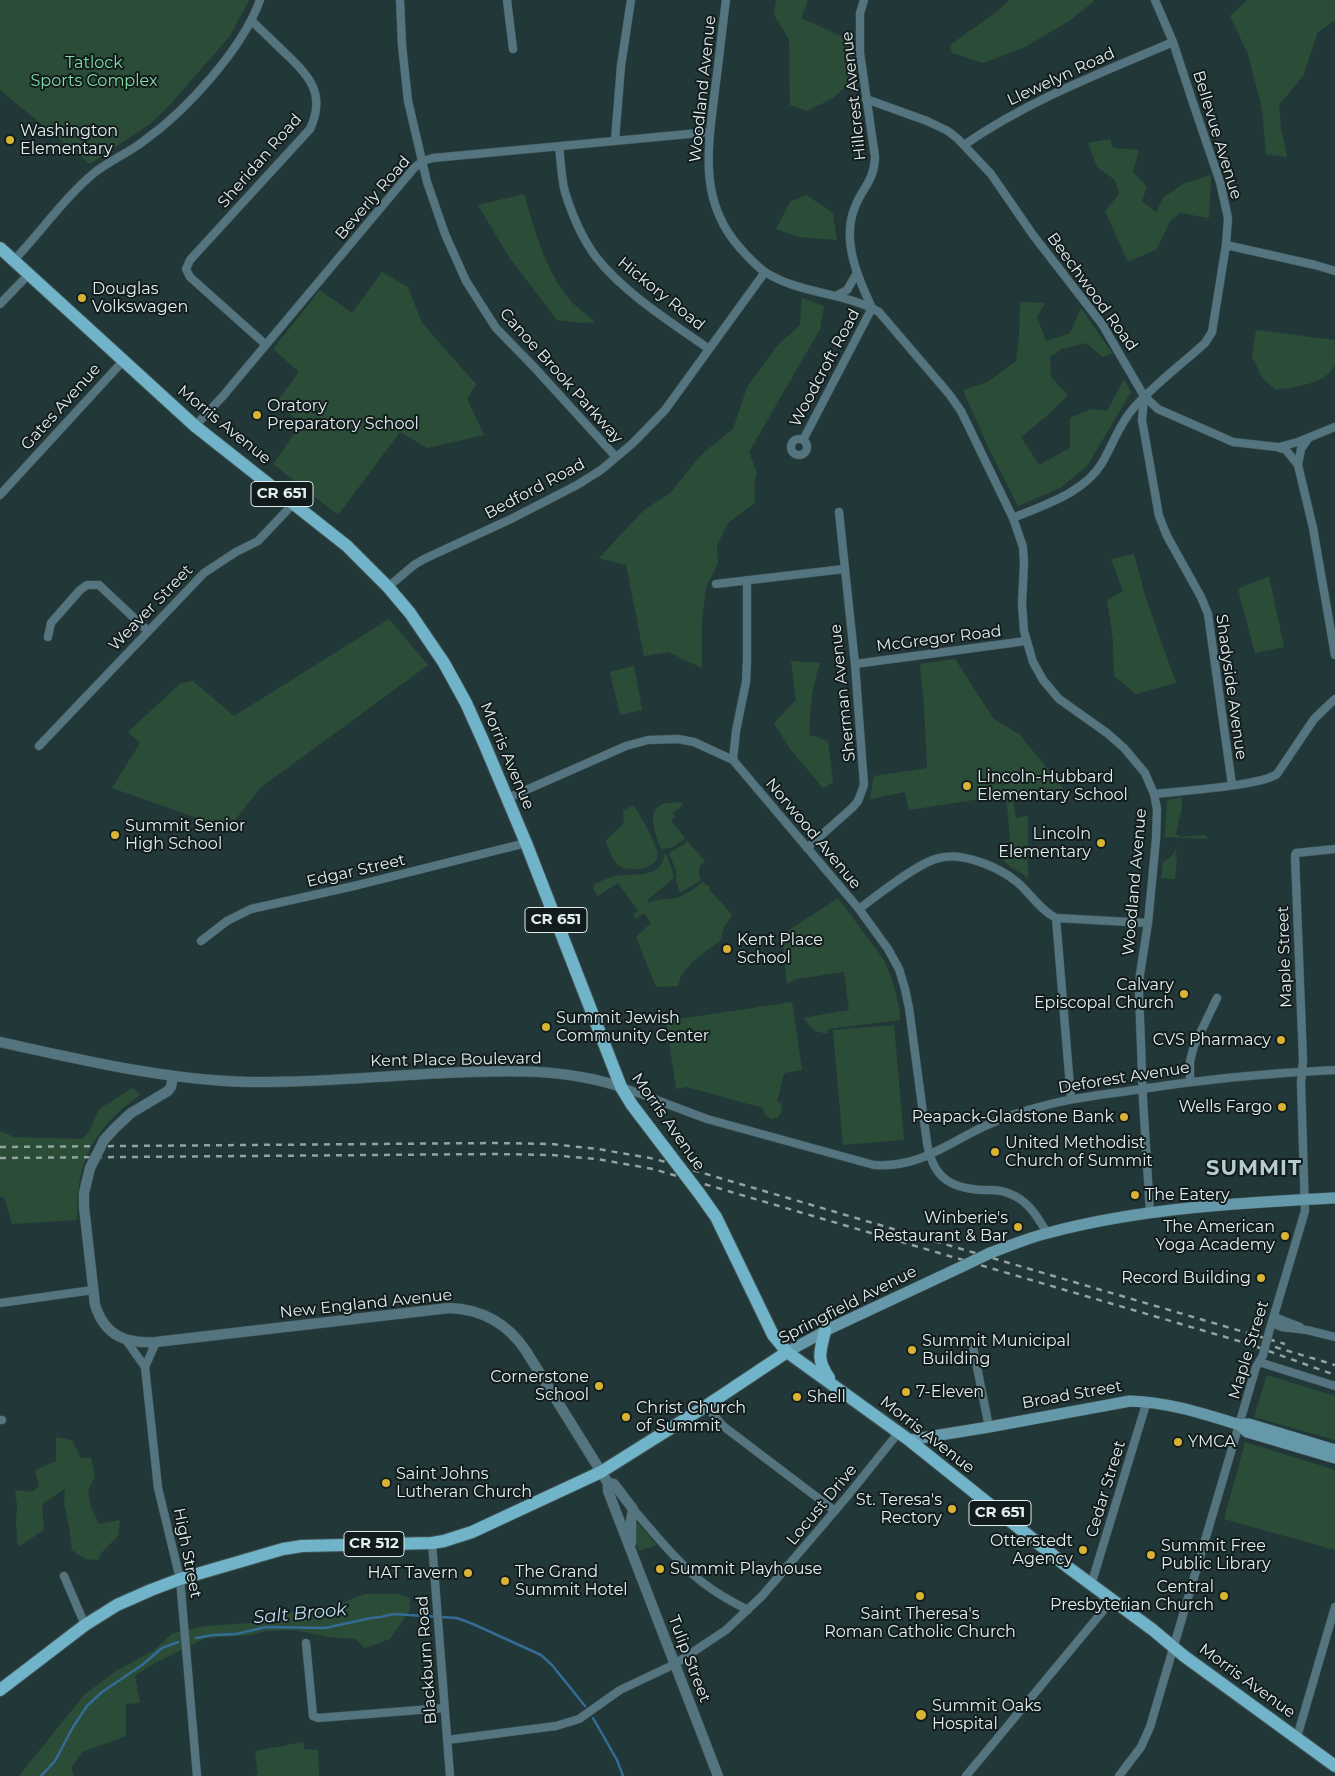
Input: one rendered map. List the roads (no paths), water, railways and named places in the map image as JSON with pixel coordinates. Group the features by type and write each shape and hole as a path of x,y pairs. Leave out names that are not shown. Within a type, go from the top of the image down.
{"main road":[{"name":"Morris Avenue","path":"0,248 195,426 347,546 388,586 431,643 450,674 473,719 508,798 621,1087 637,1112 716,1217 773,1335 787,1352 904,1436 1091,1585 1184,1656 1335,1766"},
{"name":"Springfield Avenue","path":"0,1690 85,1625 116,1605 180,1579 282,1549 302,1546 432,1543 472,1532 601,1472 787,1352 824,1331 990,1253 1047,1233 1150,1213 1236,1204 1335,1198"},
{"path":"824,1331 820,1347 820,1364 833,1384"},
{"name":"Broad Street","path":"904,1436 989,1427 1116,1402 1147,1401 1240,1425 1249,1424 1335,1450"},
{"name":"Broad Street","path":"1240,1425 1247,1432 1335,1458"}],"street":[{"path":"14,260 94,173 161,129 235,48 252,21 260,0"},
{"name":"Canoe Brook Parkway","path":"400,0 402,45 408,101 427,182 448,241 466,281 496,328 616,457"},
{"path":"507,0 513,49"},
{"path":"615,140 621,66 631,0"},
{"name":"Woodland Avenue","path":"726,0 708,161 710,186 717,213 731,237 746,255 765,272 780,280 872,308 884,317 949,394 961,411 1013,518 1023,547 1022,618 1026,641 1033,662 1043,680 1059,698 1107,733 1124,748 1145,773 1154,794 1157,809 1157,826 1148,923 1139,992 1142,1088 1150,1213"},
{"name":"Hillcrest Avenue","path":"864,0 860,14 859,37 866,99 876,157 872,179 855,206 852,215 851,250 857,273 872,308"},
{"name":"Bellevue Avenue","path":"1013,518 1071,492 1086,481 1103,462 1125,420 1144,396 1205,343 1212,332 1226,245 1228,218 1220,182 1173,42 1155,0"},
{"name":"Sheridan Road","path":"252,21 307,74 316,93 316,113 310,129 190,260 186,269 190,277 265,344"},
{"name":"Llewelyn Road","path":"964,145 991,127 1038,101 1075,83 1173,42"},
{"name":"Beechwood Road","path":"866,99 948,130 964,145 991,174 1102,324 1144,396 1158,409 1233,442 1286,450 1298,465"},
{"name":"Beverly Road","path":"195,426 414,168 423,161 433,158 710,132"},
{"name":"Hickory Road","path":"559,147 565,190 570,207 576,224 596,257 608,270 653,309 708,349"},
{"path":"1226,245 1335,271"},
{"name":"Bedford Road","path":"388,586 414,565 562,494 600,470 633,443 665,410 765,272"},
{"path":"836,296 847,290 857,273"},
{"path":"0,304 28,274"},
{"name":"Woodcroft Road","path":"803,440 872,308"},
{"name":"Gates Avenue","path":"0,495 123,361"},
{"name":"Shadyside Avenue","path":"1144,396 1142,420 1160,516 1167,536 1201,597 1208,614 1232,785"},
{"path":"1277,448 1308,438 1335,426"},
{"path":"1308,438 1302,449 1298,465 1315,537 1335,655"},
{"name":"Weaver Street","path":"39,746 204,573 258,540 294,503"},
{"name":"Sherman Avenue","path":"807,848 853,807 862,794 865,776 839,512"},
{"path":"716,584 844,569"},
{"path":"732,760 746,682 747,580"},
{"path":"48,637 51,623 80,590 87,585 93,584 99,585 148,631"},
{"name":"McGregor Road","path":"855,664 1026,641"},
{"path":"1154,794 1268,780 1277,774 1314,720 1335,699"},
{"name":"Norwood Avenue","path":"508,798 626,746 648,740 678,739 694,742 732,760 859,909 888,949 899,968 905,989 929,1156"},
{"name":"Edgar Street","path":"201,941 227,920 251,909 354,886 526,843"},
{"name":"Maple Street","path":"1119,1776 1141,1747 1146,1737 1256,1367 1261,1358 1273,1320 1303,1217 1306,1199 1296,853 1335,849"},
{"path":"859,909 914,870 933,860 948,857 972,860 1004,872 1018,882 1048,914 1056,918 1148,923"},
{"path":"1056,918 1071,1099"},
{"path":"1190,1081 1190,1061 1194,1046 1217,998"},
{"name":"Kent Place Boulevard","path":"0,1042 108,1065 173,1076 217,1080 260,1082 510,1071 569,1075 603,1081 707,1119 874,1165 901,1165 929,1156"},
{"name":"Deforest Avenue","path":"929,1156 951,1142 986,1125 1028,1110 1071,1099 1190,1081 1335,1070"},
{"name":"High Street","path":"142,1343 126,1340 110,1331 98,1314 92,1290 84,1200 90,1168 104,1140 131,1113 168,1091 171,1087 173,1076"},
{"path":"929,1156 932,1165 938,1173 949,1182 969,1188 1006,1192 1020,1199 1033,1211 1047,1233"},
{"path":"0,1303 92,1290"},
{"name":"New England Avenue","path":"142,1343 449,1308 469,1310 504,1326 520,1342 601,1472"},
{"path":"1273,1320 1287,1320 1307,1330 1335,1338"},
{"name":"High Street","path":"126,1340 145,1367 158,1488 180,1579 197,1776"},
{"name":"High Street","path":"145,1367 156,1342"},
{"path":"973,1347 989,1427"},
{"path":"1261,1358 1335,1386"},
{"name":"Cedar Street","path":"1091,1585 1147,1401"},
{"path":"706,1406 723,1426 835,1511"},
{"name":"Locust Drive","path":"447,1740 569,1723 587,1714 620,1690 675,1664 719,1635 762,1596 835,1511 904,1436"},
{"name":"Tulip Street","path":"601,1472 608,1483 608,1491 718,1776"},
{"path":"608,1483 614,1484 632,1509 701,1582 714,1592 748,1610"},
{"name":"Tulip Street","path":"632,1509 630,1530 632,1554"},
{"name":"Blackburn Road","path":"432,1543 450,1776"},
{"path":"64,1576 85,1625"},
{"path":"966,1776 1112,1600"},
{"path":"1297,1737 1335,1607"},
{"path":"306,1643 314,1716 318,1718 444,1708"}],"waterway":[{"name":"Salt Brook","path":"196,1638 236,1634 266,1627 325,1628 393,1614 457,1618 541,1655 552,1665 585,1706"},
{"name":"Salt Brook","path":"41,1776 55,1761 73,1727 87,1706 102,1692 142,1665 162,1648 178,1642"},
{"name":"Salt Brook","path":"593,1718 617,1760 623,1776"}],"railway":[{"path":"0,1147 496,1143 551,1144 598,1149 655,1159 1285,1344"},
{"path":"0,1158 496,1154 551,1155 597,1159 653,1169 1249,1344 1335,1375"},
{"path":"1275,1347 1335,1365"}],"place":[{"name":"Washington Elementary","path":"10,140"},
{"name":"Douglas Volkswagen","path":"82,298"},
{"name":"Oratory Preparatory School","path":"257,415"},
{"name":"Lincoln-Hubbard Elementary School","path":"967,786"},
{"name":"Summit Senior High School","path":"115,835"},
{"name":"Lincoln Elementary","path":"1101,843"},
{"name":"Kent Place School","path":"727,949"},
{"name":"Calvary Episcopal Church","path":"1184,994"},
{"name":"Summit Jewish Community Center","path":"546,1027"},
{"name":"CVS Pharmacy","path":"1281,1040"},
{"name":"Wells Fargo","path":"1282,1107"},
{"name":"Peapack-Gladstone Bank","path":"1124,1117"},
{"name":"United Methodist Church of Summit","path":"995,1152"},
{"name":"The Eatery","path":"1135,1195"},
{"name":"Winberie's Restaurant & Bar","path":"1018,1227"},
{"name":"The American Yoga Academy","path":"1285,1236"},
{"name":"Record Building","path":"1261,1278"},
{"name":"Summit Municipal Building","path":"912,1350"},
{"name":"Cornerstone School","path":"599,1386"},
{"name":"7-Eleven","path":"906,1392"},
{"name":"Shell","path":"797,1397"},
{"name":"Christ Church of Summit","path":"626,1417"},
{"name":"YMCA","path":"1178,1442"},
{"name":"Saint Johns Lutheran Church","path":"386,1483"},
{"name":"St. Teresa's Rectory","path":"952,1509"},
{"name":"Otterstedt Agency","path":"1083,1550"},
{"name":"Summit Free Public Library","path":"1151,1555"},
{"name":"Summit Playhouse","path":"660,1569"},
{"name":"HAT Tavern","path":"468,1573"},
{"name":"The Grand Summit Hotel","path":"505,1581"},
{"name":"Saint Theresa's Roman Catholic Church","path":"920,1596"},
{"name":"Central Presbyterian Church","path":"1224,1596"},
{"name":"Summit Oaks Hospital","path":"921,1715"}],"district":[{"name":"SUMMIT","path":"1254,1169"}],"park label":[{"name":"Tatlock Sports Complex","path":"94,72"}]}
